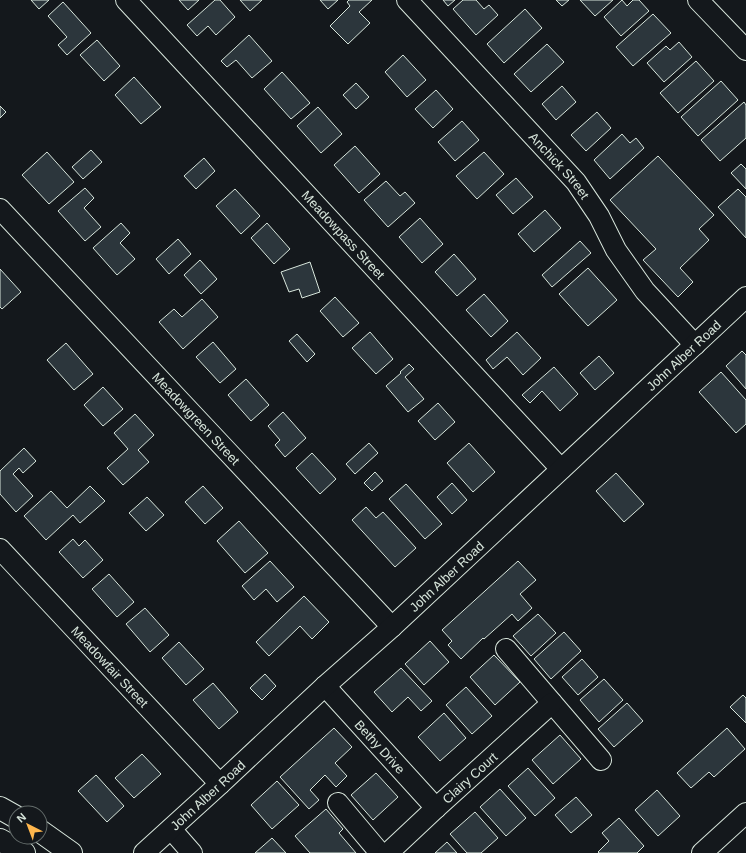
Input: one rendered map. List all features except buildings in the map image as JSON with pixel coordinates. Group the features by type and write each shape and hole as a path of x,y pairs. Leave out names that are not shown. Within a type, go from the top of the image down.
{"main road":[{"path":"48,837 71,853"},
{"path":"0,840 24,853"}],"street":[{"name":"Meadowpass Street","path":"126,0 561,469"},
{"name":"Anchick Street","path":"407,0 576,182 599,216 616,250 645,291 695,345"},
{"path":"698,0 746,50"},
{"name":"Meadowgreen Street","path":"0,209 392,627"},
{"name":"John Alber Road","path":"144,853 325,686 392,627 746,297"},
{"name":"Meadowfair Street","path":"0,549 220,784"},
{"path":"506,649 601,760"},
{"name":"Bethy Drive","path":"325,686 436,808"},
{"name":"Clairy Court","path":"388,853 552,703"},
{"path":"338,803 380,853"},
{"path":"702,853 742,824"},
{"path":"171,829 192,853"}]}
